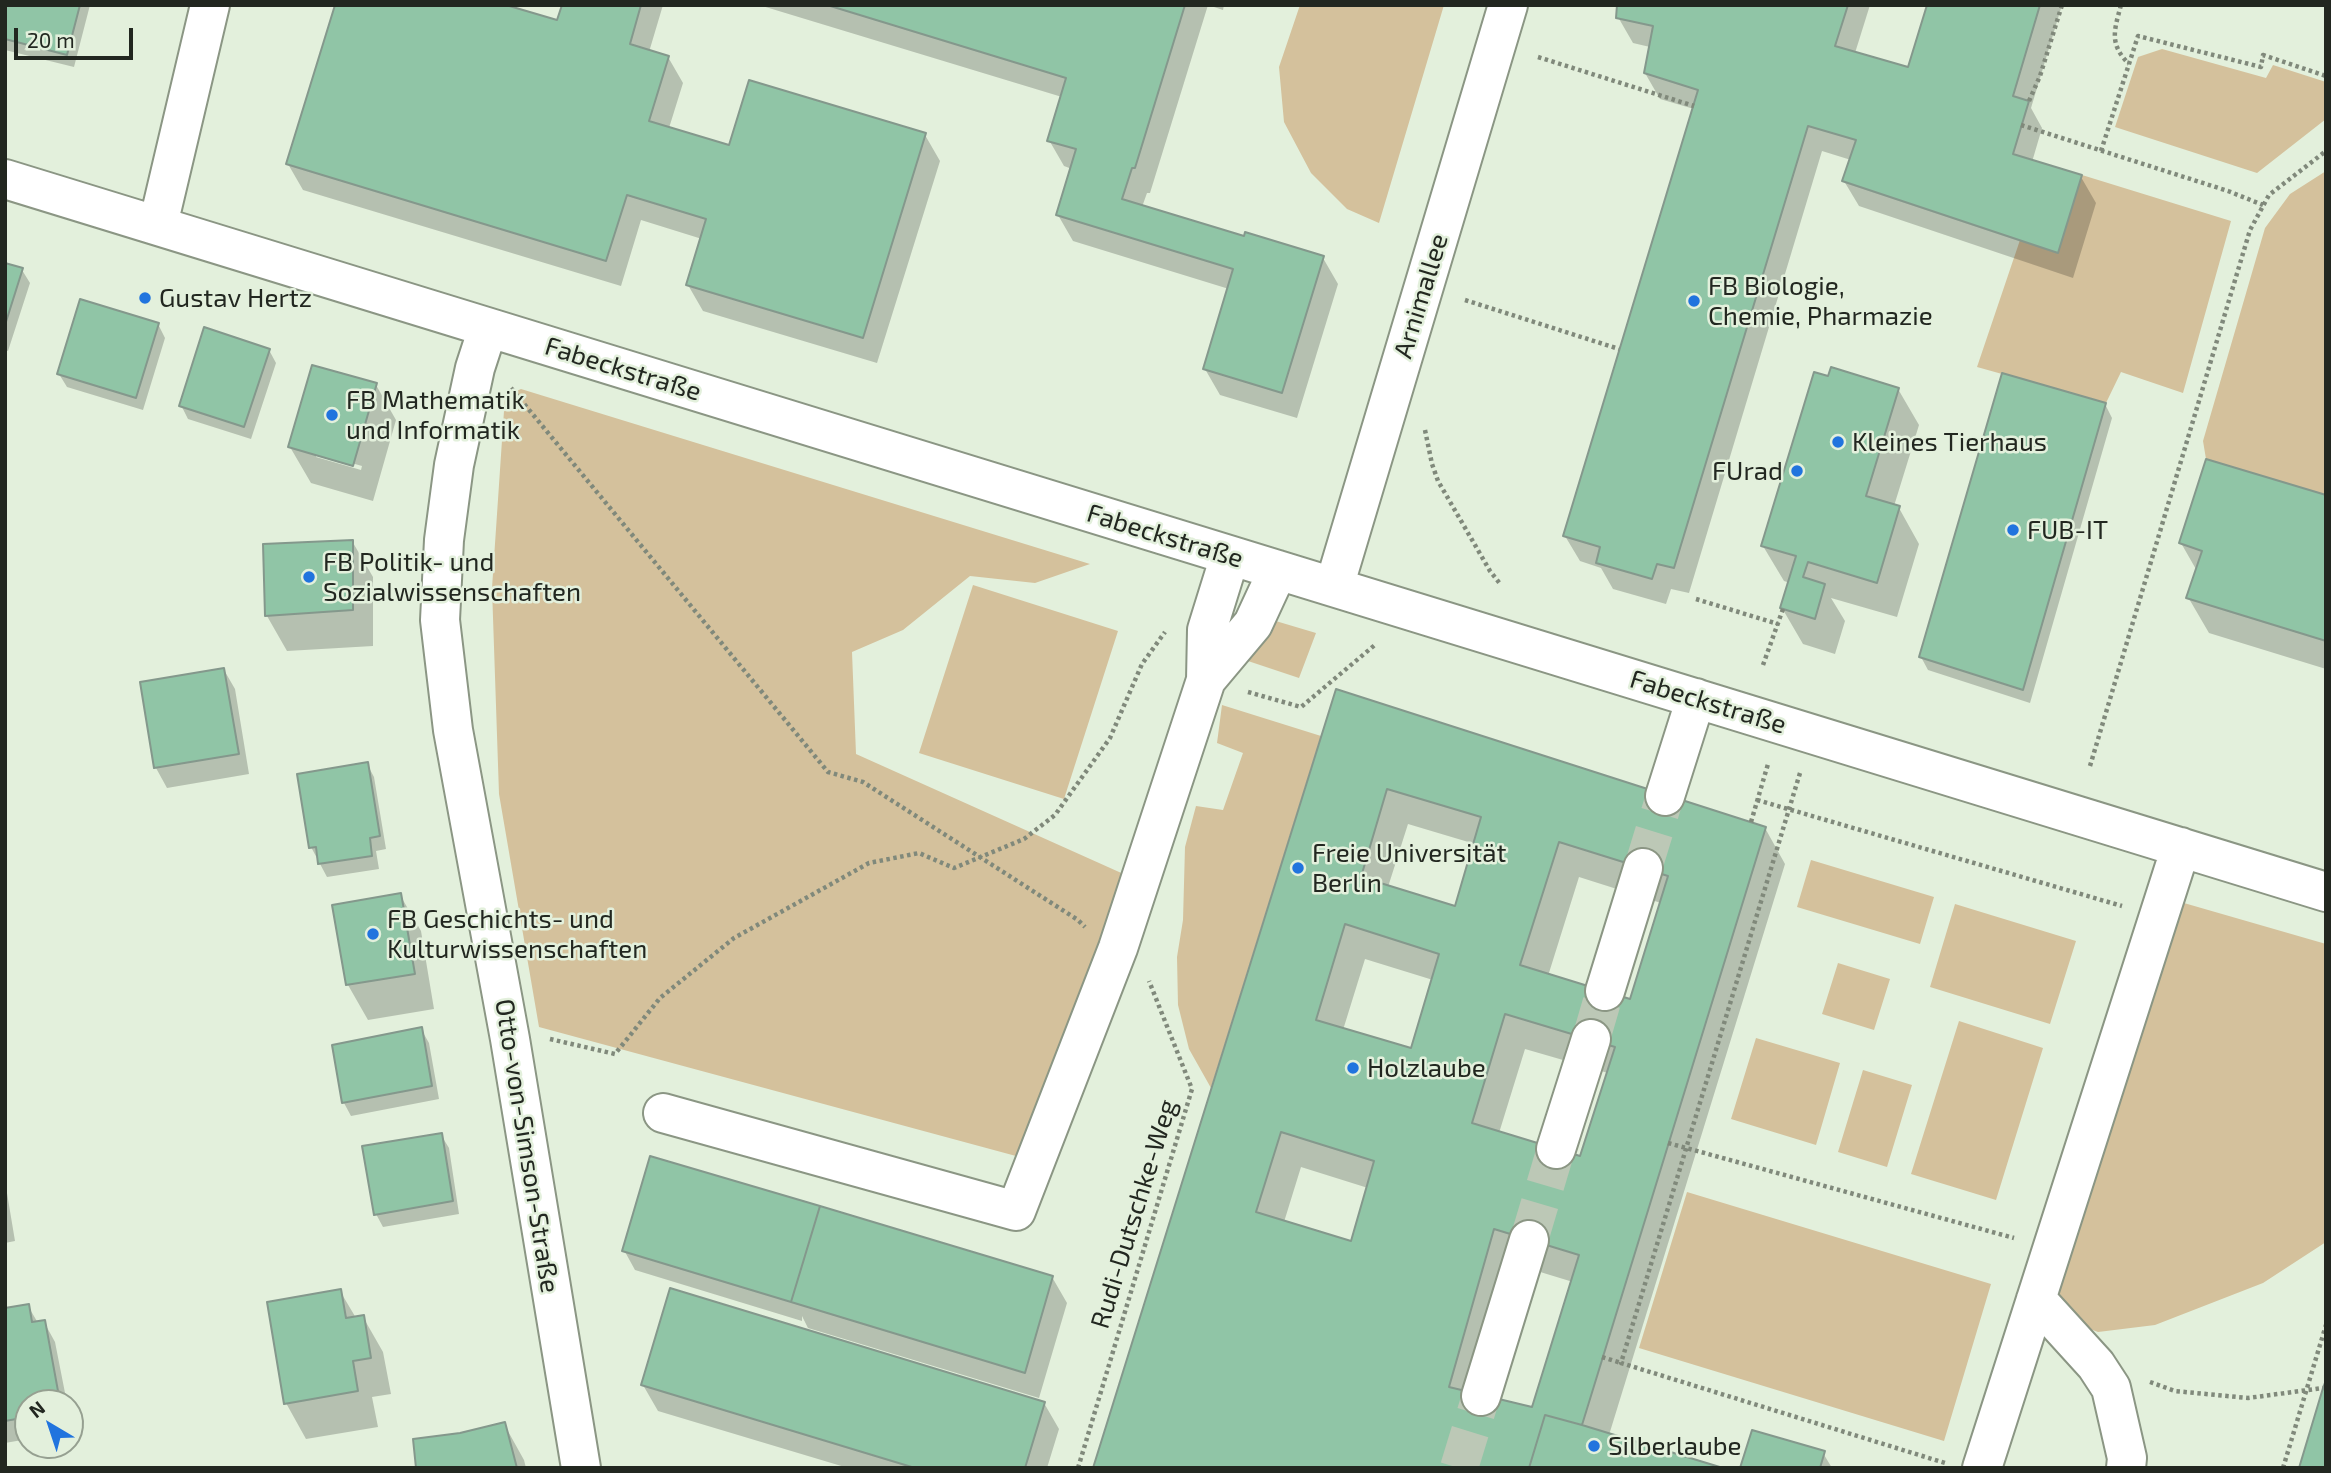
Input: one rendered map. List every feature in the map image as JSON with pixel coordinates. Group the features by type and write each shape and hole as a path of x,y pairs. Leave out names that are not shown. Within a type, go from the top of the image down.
{"street":[{"path":"158,225 210,5"},
{"name":"Arnimallee","path":"1334,587 1508,5"},
{"name":"Fabeckstraße","path":"5,179 2326,892"},
{"name":"Otto-von-Simson-Straße","path":"488,328 475,368 454,465 444,540 440,620 453,730 510,1039 581,1468"},
{"path":"663,1112 1016,1211 1118,948 1206,680 1207,630 1230,556"},
{"path":"1206,680 1253,624 1278,570"},
{"path":"1665,796 1696,698"},
{"path":"1966,1466 2036,1299 2181,847"},
{"path":"1605,991 1643,868"},
{"path":"1556,1149 1591,1039"},
{"path":"1481,1396 1529,1240"},
{"path":"2036,1299 2096,1365 2111,1388 2127,1458 2126,1468"}],"path":[{"path":"2029,101 2040,76 2062,5"},
{"path":"2121,5 2115,33 2117,52 2129,64"},
{"path":"2101,151 2138,36 2261,67 2263,55 2326,76"},
{"path":"1538,57 1694,106"},
{"path":"2021,125 2228,191 2263,205"},
{"path":"2090,766 2250,230 2269,195 2326,151"},
{"path":"1465,300 1619,349"},
{"name":"Rudi-Dutschke-Weg","path":"521,400 828,772 863,782 1078,920 1098,941 1139,957 1192,1089 1078,1468"},
{"path":"1425,430 1438,481 1490,571 1502,586"},
{"path":"1696,599 1778,624"},
{"path":"1763,666 1783,609"},
{"path":"542,1037 615,1054 660,998 734,938 869,863 919,853 954,868 1024,839 1055,815 1110,738 1142,664 1166,632"},
{"path":"1206,680 1301,707 1376,644"},
{"path":"1751,822 1768,764"},
{"path":"1621,1363 1800,774"},
{"path":"1757,800 2158,917"},
{"path":"1668,1143 2052,1248"},
{"path":"2283,1468 2326,1325"},
{"path":"1602,1357 1966,1466"},
{"path":"2096,1365 2175,1391 2248,1398 2323,1388"}],"shaded area":[{"path":"1300,5 1444,5 1379,223 1347,209 1311,173 1284,122 1279,67"},
{"path":"2162,49 2266,78 2273,65 2326,82 2326,119 2257,173 2115,127 2138,57"},
{"path":"2326,171 2326,495 2206,459 2203,441 2265,228 2290,194"},
{"path":"2082,175 2231,221 2183,393 2121,372 2106,403 1977,367 2020,240 2058,253"},
{"path":"521,389 1090,564 1035,583 970,576 903,630 852,652 856,754 1128,876 1027,1159 539,1027 499,794 492,588 505,396"},
{"path":"973,585 1118,631 1064,799 919,753"},
{"path":"1269,619 1316,633 1299,678 1242,659"},
{"path":"1222,705 1321,736 1211,1088 1189,1049 1178,1005 1177,957 1183,920 1185,847 1196,806 1223,810 1243,753 1217,743"},
{"path":"1811,860 1934,897 1920,944 1797,907"},
{"path":"2177,901 2326,944 2326,1242 2263,1283 2155,1325 2098,1332 2077,1324 2058,1297"},
{"path":"1955,904 2076,941 2050,1024 1930,987"},
{"path":"1838,963 1890,979 1874,1030 1822,1014"},
{"path":"1959,1021 2043,1048 1996,1200 1911,1174"},
{"path":"1756,1038 1840,1063 1816,1145 1731,1119"},
{"path":"1863,1070 1912,1085 1887,1167 1838,1152"},
{"path":"1687,1192 1991,1284 1944,1441 1639,1348"}],"building":[{"path":"5,5 80,5 67,55 5,39"},
{"path":"335,5 506,5 557,20 562,5 641,5 630,44 669,56 649,121 729,145 749,80 926,133 863,338 686,285 706,219 627,195 606,261 286,164"},
{"path":"827,5 1185,5 1135,168 1132,168 1122,199 1244,236 1245,232 1324,256 1282,393 1203,369 1233,269 1056,215 1076,149 1047,141 1066,78"},
{"name":"FB Biologie, Chemie, Pharmazie","path":"1617,5 1848,5 1835,46 1908,67 1927,5 2040,5 2013,96 2029,101 2013,154 2082,175 2058,253 1842,181 1856,140 1808,126 1674,568 1657,564 1652,579 1596,563 1600,547 1563,536 1698,90 1644,73 1653,26 1616,18"},
{"path":"5,263 23,268 5,325"},
{"path":"80,299 159,323 136,398 57,374"},
{"path":"204,327 270,349 244,427 179,406"},
{"name":"FB Mathematik und Informatik","path":"312,365 377,383 353,466 288,447"},
{"name":"Kleines Tierhaus","path":"1831,367 1899,388 1866,496 1900,506 1877,583 1808,562 1803,577 1825,584 1815,619 1780,608 1796,556 1761,546 1814,372 1828,376"},
{"name":"FUB-IT","path":"2002,373 2106,403 2023,690 1919,657"},
{"path":"2206,459 2326,495 2326,641 2186,598 2202,551 2179,543"},
{"name":"FB Politik- und Sozialwissenschaften","path":"353,540 353,610 265,616 263,544"},
{"path":"224,668 239,754 154,768 140,682"},
{"name":"Holzlaube","path":"1336,689 1766,827 1582,1425 1545,1415 1529,1468 1093,1468","holes":["1387,789 1481,817 1455,906 1361,877","1559,842 1668,876 1630,999 1520,965","1345,924 1439,954 1411,1048 1316,1020","1505,1014 1615,1047 1580,1156 1472,1123","1281,1132 1374,1161 1351,1241 1256,1212","1494,1229 1579,1255 1532,1407 1449,1387"]},
{"path":"368,762 380,836 370,838 372,856 318,864 316,847 309,848 297,774"},
{"name":"FB Geschichts- und Kulturwissenschaften","path":"401,893 415,974 346,985 332,905"},
{"path":"422,1027 432,1086 342,1103 332,1045"},
{"path":"442,1133 453,1201 374,1215 362,1146"},
{"path":"650,1156 820,1206 791,1302 622,1251"},
{"path":"820,1206 1053,1276 1025,1373 791,1302"},
{"path":"670,1288 1045,1402 1025,1468 915,1468 641,1385"},
{"path":"341,1289 346,1318 364,1315 371,1358 353,1361 358,1391 284,1404 267,1302"},
{"path":"29,1304 32,1322 45,1320 58,1389 14,1389 14,1419 5,1421 5,1308"},
{"path":"2326,1380 2326,1468 2299,1468 2323,1388"},
{"name":"Silberlaube","path":"1545,1415 1582,1425 1723,1468 1529,1468"},
{"path":"505,1422 517,1468 416,1468 413,1439 460,1433"},
{"name":"Silberlaube","path":"1752,1430 1825,1451 1820,1468 1740,1468"}],"tunnel":[{"path":"1643,868 1665,796"},
{"path":"1591,1039 1605,991"},
{"path":"1529,1240 1556,1149"},
{"path":"1459,1468 1481,1396"}],"place":[{"name":"Gustav Hertz","path":"145,298"},
{"name":"FB Biologie, Chemie, Pharmazie","path":"1694,301"},
{"name":"FB Mathematik und Informatik","path":"332,415"},
{"name":"Kleines Tierhaus","path":"1838,442"},
{"name":"FUrad","path":"1797,471"},
{"name":"FUB-IT","path":"2013,530"},
{"name":"FB Politik- und Sozialwissenschaften","path":"309,577"},
{"name":"Freie Universität Berlin","path":"1298,868"},
{"name":"FB Geschichts- und Kulturwissenschaften","path":"373,934"},
{"name":"Holzlaube","path":"1353,1068"},
{"name":"Silberlaube","path":"1594,1446"}]}
